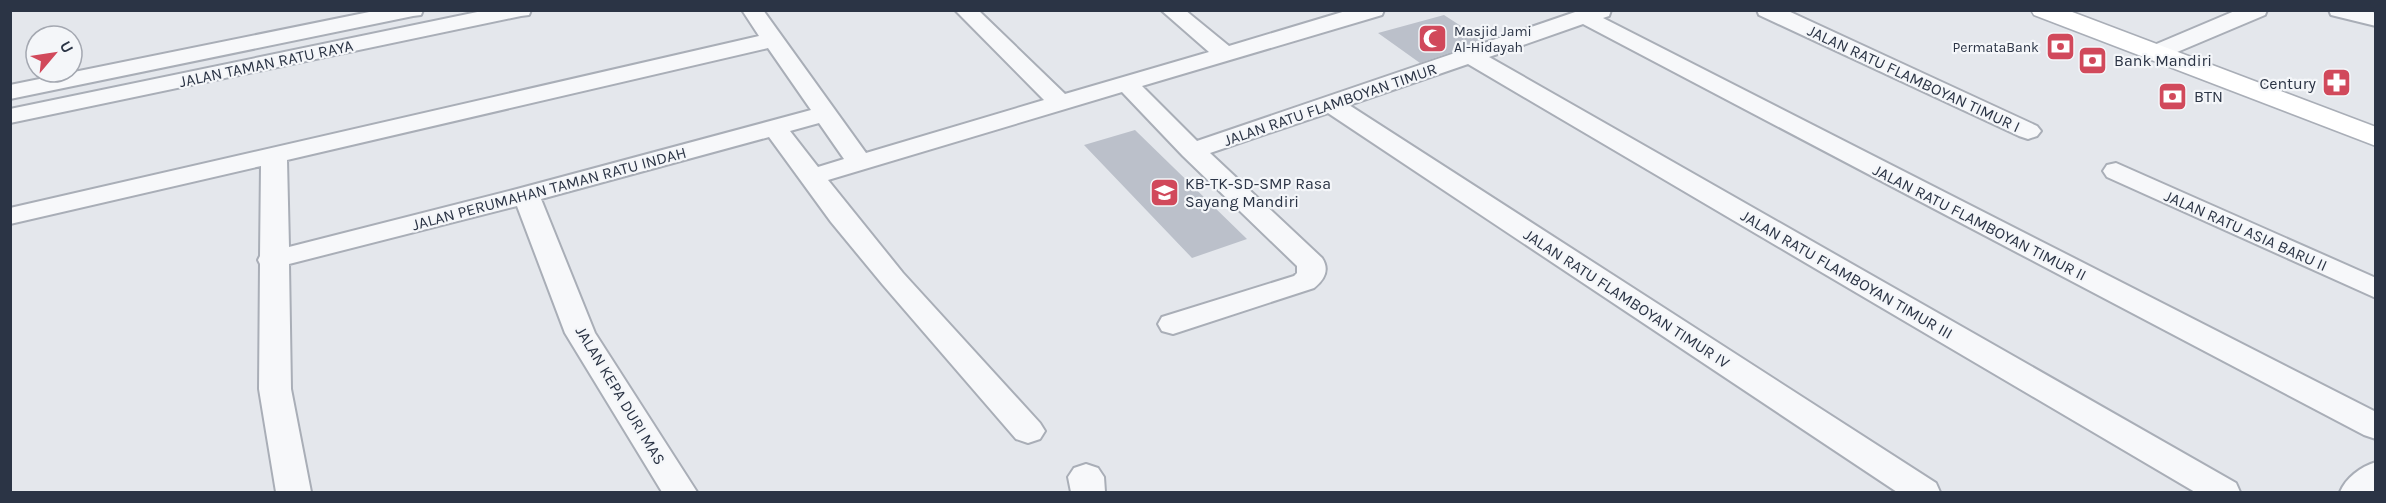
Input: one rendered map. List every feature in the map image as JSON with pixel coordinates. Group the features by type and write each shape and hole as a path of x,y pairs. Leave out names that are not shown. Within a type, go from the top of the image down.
{"street":[{"name":"JALAN TAMAN RATU RAYA","path":"13,108 413,10"},
{"path":"752,10 860,163"},
{"path":"965,10 1061,104"},
{"path":"1171,10 1227,55"},
{"name":"JALAN RATU FLAMBOYAN TIMUR I","path":"1767,10 2028,131"},
{"path":"2043,10 2376,137"},
{"path":"2155,53 2257,10"},
{"path":"2339,10 2376,20"},
{"name":"JALAN TAMAN RATU RAYA","path":"13,108 504,12"},
{"path":"811,177 1128,85 1366,12"},
{"name":"JALAN RATU FLAMBOYAN TIMUR","path":"1192,151 1594,14"},
{"name":"JALAN RATU FLAMBOYAN TIMUR II","path":"1594,14 2376,427"},
{"path":"10,216 773,40"},
{"name":"JALAN RATU FLAMBOYAN TIMUR III","path":"1471,56 2223,492"},
{"path":"1128,85 1192,151 1312,264 1311,276 1304,282 1173,324"},
{"name":"JALAN RATU FLAMBOYAN TIMUR IV","path":"1331,104 1923,492"},
{"path":"10,139 13,108"},
{"name":"JALAN PERUMAHAN TAMAN RATU INDAH","path":"272,260 526,195 825,114"},
{"path":"775,128 811,177 893,279 1029,430"},
{"path":"273,155 272,260 275,389 294,492"},
{"name":"JALAN RATU ASIA BARU II","path":"2116,171 2376,289"},
{"name":"JALAN KEPA DURI MAS","path":"526,195 580,333 680,492"},
{"path":"2357,492 2376,475"}],"building":[{"name":"Masjid Jami Al-Hidayah","path":"1444,15 1484,41 1420,63 1378,33"},
{"name":"KB-TK-SD-SMP Rasa Sayang Mandiri","path":"1135,130 1247,239 1192,258 1084,145"}],"place":[{"name":"Masjid Jami Al-Hidayah","path":"1433,39"},
{"name":"PermataBank","path":"2060,47"},
{"name":"Bank Mandiri","path":"2093,60"},
{"name":"Century","path":"2337,83"},
{"name":"BTN","path":"2173,96"},
{"name":"KB-TK-SD-SMP Rasa Sayang Mandiri","path":"1164,192"}]}
